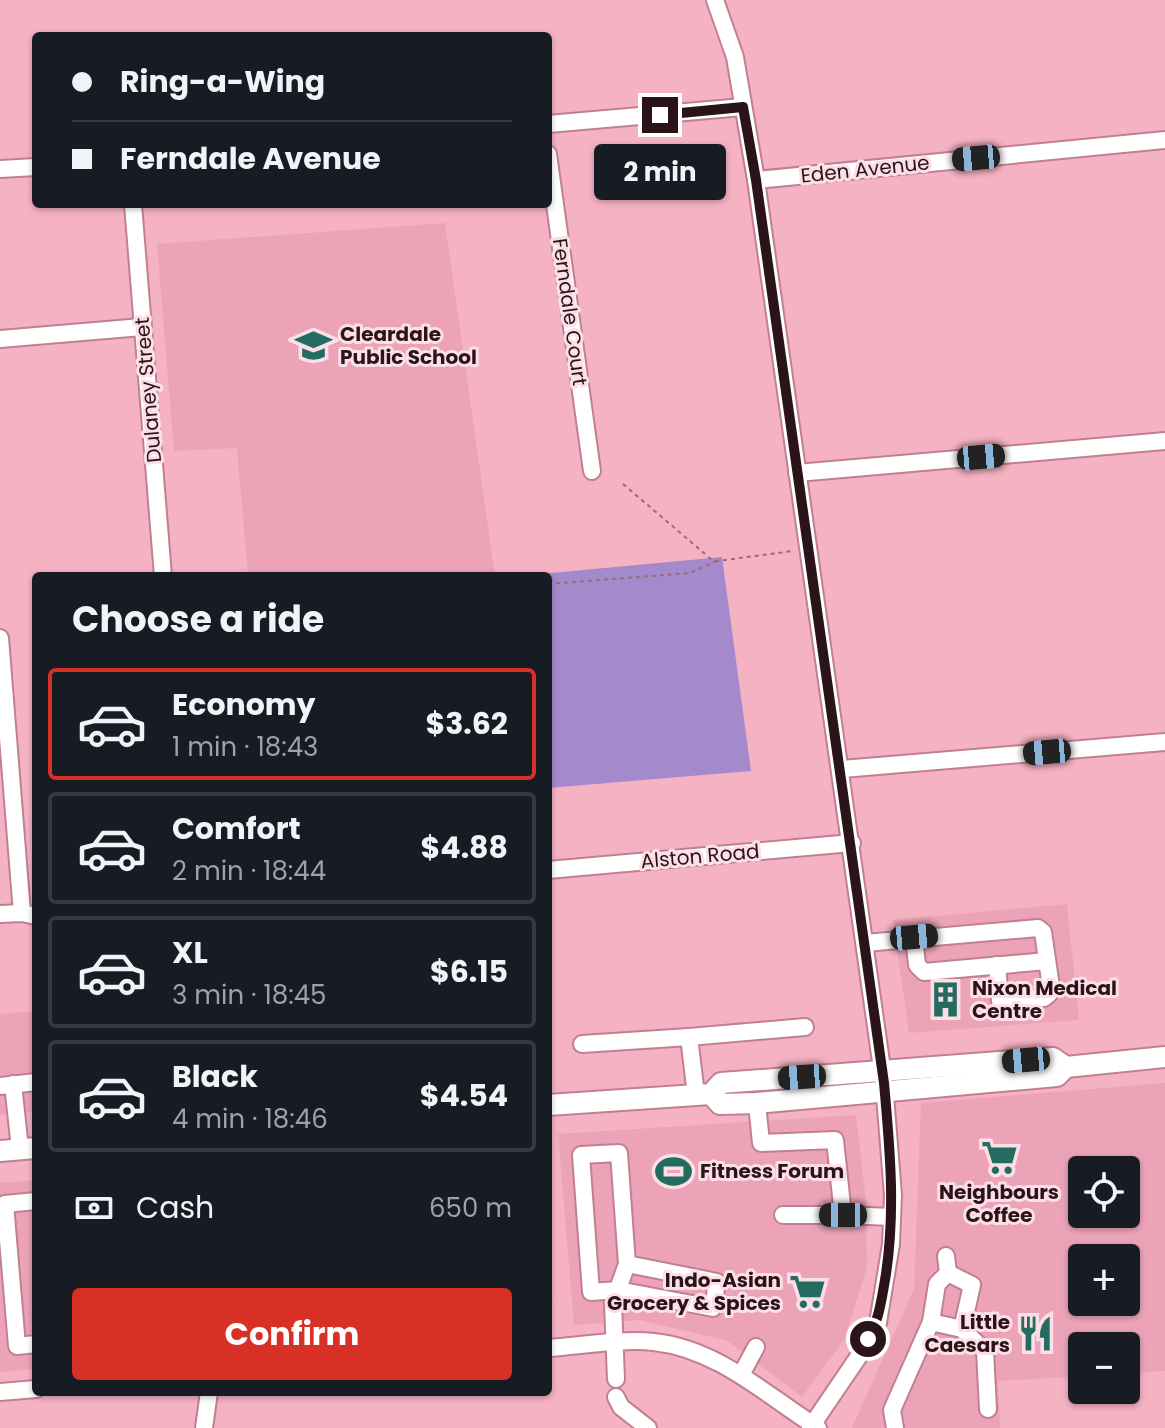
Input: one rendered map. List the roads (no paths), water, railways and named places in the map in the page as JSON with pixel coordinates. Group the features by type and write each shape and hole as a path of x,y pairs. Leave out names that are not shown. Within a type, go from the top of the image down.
{"main road":[{"path":"552,1105 703,1095 721,1083 1057,1076 1066,1067 1165,1057"},
{"path":"703,1095 720,1104 757,1103 884,1082"}],"street":[{"path":"552,1348 651,1341 679,1346 706,1355 741,1375 813,1427 878,1323 891,1244 893,1195 884,1082 842,769 756,180 735,57 715,0"},
{"path":"552,124 743,107"},
{"name":"Eden Avenue","path":"756,180 1165,140"},
{"path":"0,169 32,167"},
{"name":"Ferndale Court","path":"552,183 592,471"},
{"name":"Dulaney Street","path":"133,208 163,572"},
{"path":"0,339 142,327"},
{"path":"797,473 1165,441"},
{"path":"0,638 29,915 0,914"},
{"path":"842,769 1165,742"},
{"name":"Alston Road","path":"552,870 852,843"},
{"path":"865,943 1031,926 1043,932 1051,987 1049,994 1044,998 1000,1001 997,965"},
{"path":"914,937 917,965 924,972 1047,961"},
{"path":"582,1044 805,1027"},
{"path":"689,1037 703,1095"},
{"path":"19,1150 7,1085 32,1082"},
{"path":"757,1103 761,1143 835,1140 843,1215"},
{"path":"616,1379 613,1303 618,1290 627,1264 619,1153 581,1155 591,1292 618,1290 713,1308 717,1282 627,1264"},
{"path":"32,1201 5,1204 17,1346 32,1344"},
{"path":"783,1215 892,1217"},
{"path":"895,1428 892,1410 931,1322 937,1284 947,1264 972,1285 962,1329"},
{"path":"931,1322 962,1329 985,1351 988,1409"},
{"path":"741,1375 756,1347"},
{"path":"0,1392 32,1389"},
{"path":"204,1428 208,1396"},
{"path":"616,1397 621,1407 648,1428"}],"place":[{"name":"Cleardale Public School","path":"314,346"},
{"name":"Nixon Medical Centre","path":"946,999"},
{"name":"Neighbours Coffee","path":"999,1157"},
{"name":"Fitness Forum","path":"674,1171"},
{"name":"Indo-Asian Grocery & Spices","path":"807,1292"},
{"name":"Little Caesars","path":"1036,1333"}]}
